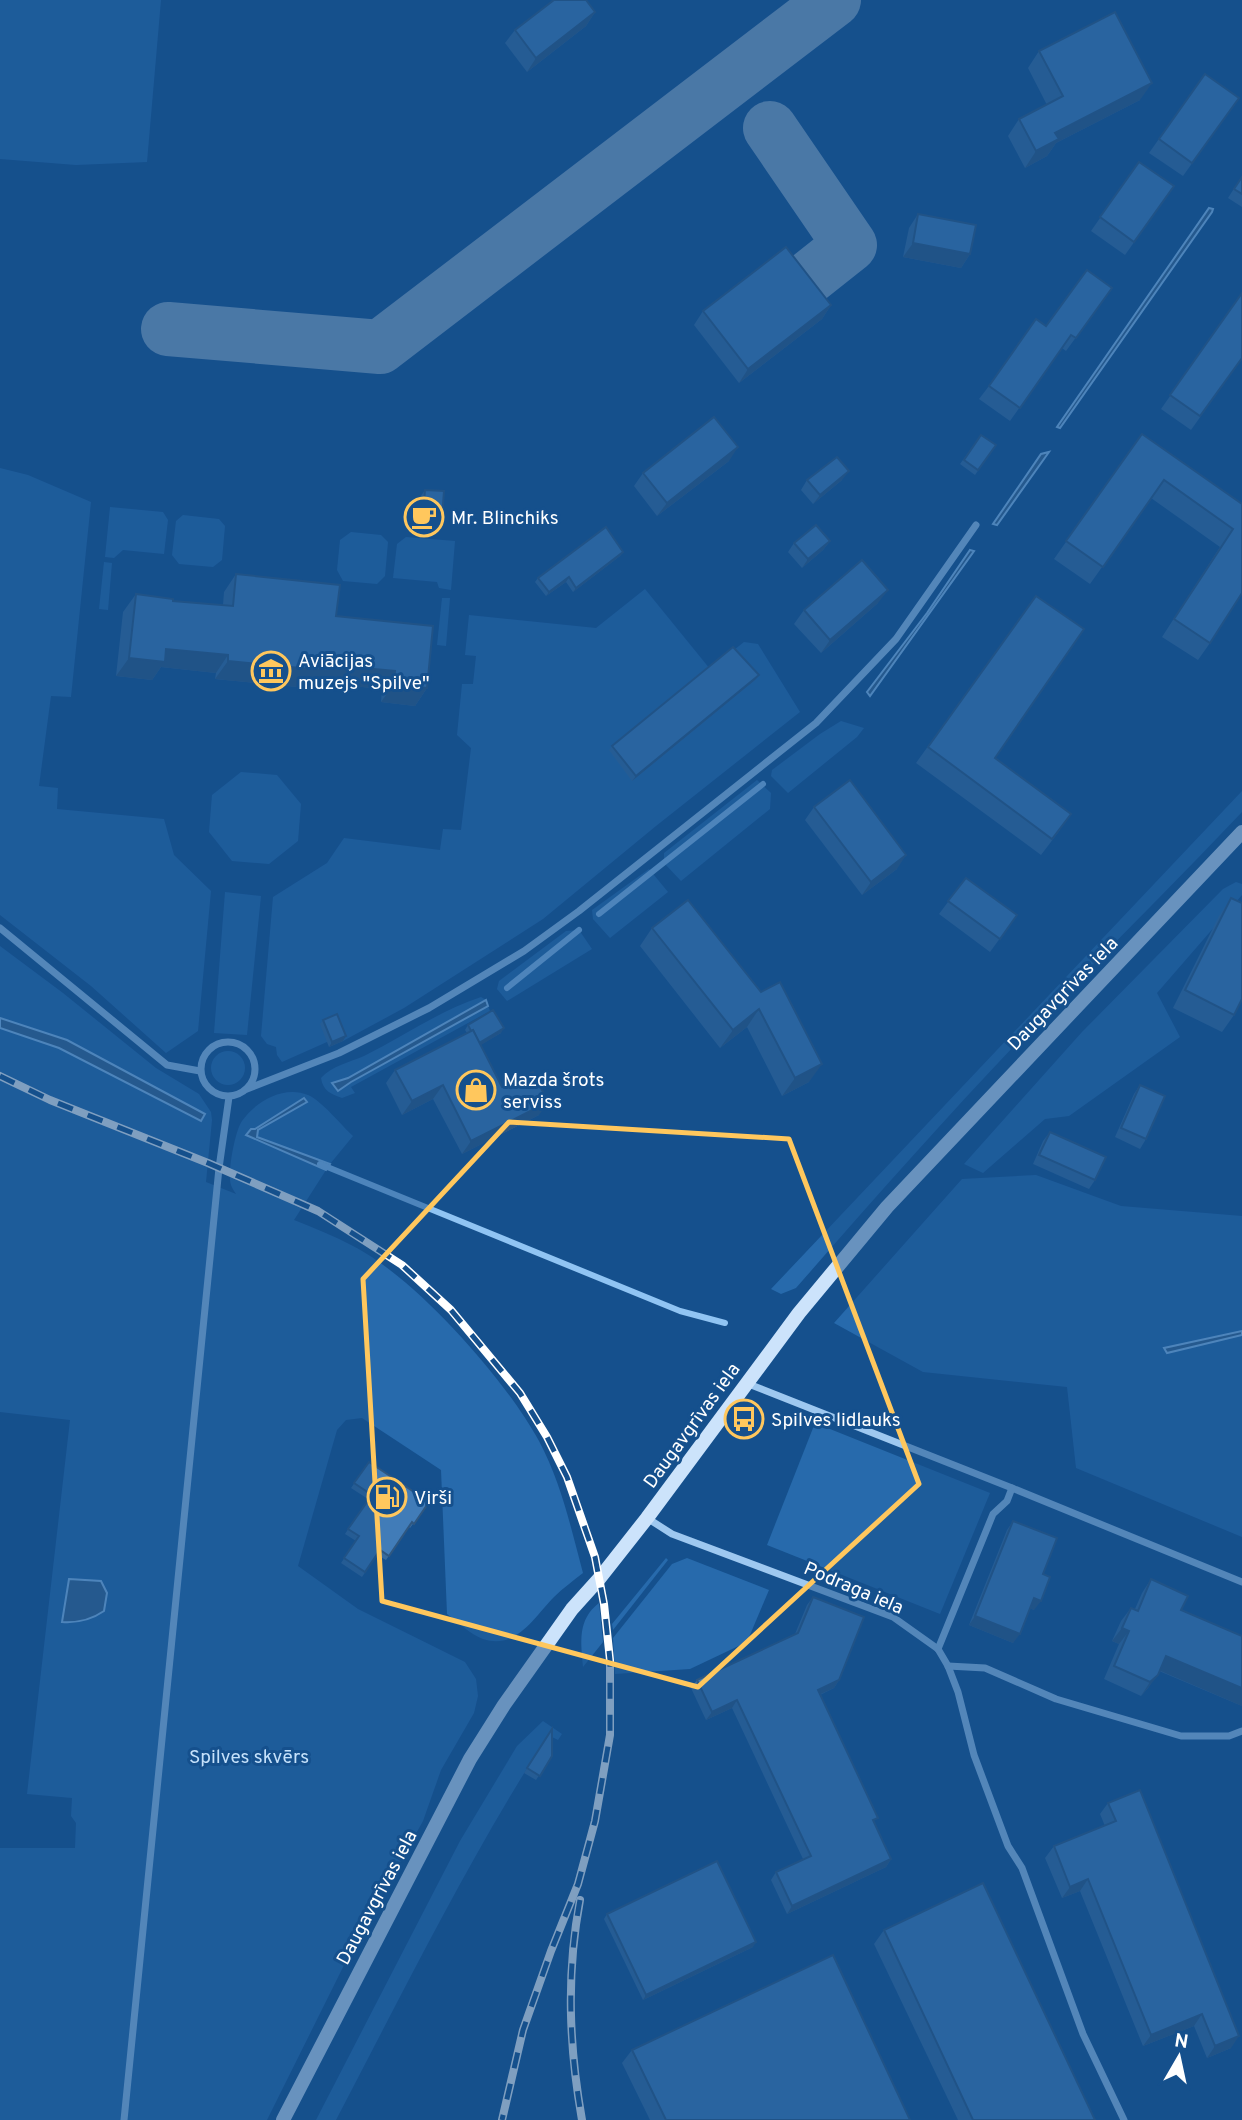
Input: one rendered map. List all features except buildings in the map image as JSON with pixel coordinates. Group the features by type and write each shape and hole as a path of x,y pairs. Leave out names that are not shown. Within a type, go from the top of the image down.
{"main road":[{"name":"Daugavgrīvas iela","path":"283,2120 470,1759 504,1705 572,1609 647,1518 793,1321 887,1208 1242,832"}],"street":[{"path":"247,1089 255,1073 255,1065 248,1049 236,1043 223,1042 211,1047 202,1058 200,1071 203,1081 210,1090 229,1097 242,1093 339,1053 429,1008 524,951 579,911 816,723 896,639 976,525"},
{"path":"0,928 167,1065 200,1071"},
{"path":"124,2120 219,1168 229,1097"},
{"path":"746,1383 1242,1582"},
{"path":"938,1649 993,1514 1007,1501 1012,1488"},
{"name":"Podraga iela","path":"647,1518 672,1534 893,1617 938,1649 958,1692 974,1755 1008,1846 1021,1868 1083,2034 1124,2120"},
{"path":"948,1666 985,1668 1056,1699 1181,1736 1229,1736 1242,1731"}],"highlighted area":[{"path":"509,1122 789,1139 919,1484 698,1687 382,1601 363,1279"}],"green space":[{"path":"0,0 161,0 147,162 76,165 0,159"},
{"path":"0,468 28,475 91,502 71,697 51,696 39,786 58,788 57,809 164,819 174,855 211,891 198,1031 166,1053 91,986 0,915"},
{"path":"110,507 163,512 168,520 164,554 123,550 114,558 105,557"},
{"path":"183,515 219,519 225,526 222,560 213,567 179,564 172,555 176,521"},
{"path":"351,532 381,535 388,542 385,576 377,584 343,581 337,570 340,540"},
{"path":"406,537 455,541 451,590 439,588 437,582 393,578 397,544"},
{"path":"104,562 112,563 108,610 99,609"},
{"path":"645,589 710,669 744,642 758,644 800,712 543,919 404,1008 343,1041 327,1042 282,1062 276,1047 267,1044 261,1036 273,897 327,863 344,838 440,850 443,829 461,830 471,748 457,735 462,684 473,684 476,656 465,655 469,615 596,628"},
{"path":"442,598 450,598 446,646 437,645"},
{"path":"841,721 864,728 857,737 788,793 771,776 772,770"},
{"path":"241,772 277,775 301,804 298,841 269,864 232,861 209,832 212,795"},
{"path":"757,780 771,793 770,809 681,881 664,863 664,853"},
{"path":"1242,791 1242,812 1003,1057 796,1288 781,1294 771,1289"},
{"path":"649,869 668,892 610,938 593,919 592,910"},
{"path":"1236,882 1242,884 1242,895 1157,993 1180,1037 1069,1116 1045,1119 983,1173 964,1164 1082,1032 1223,889"},
{"path":"225,892 261,896 247,1035 214,1033"},
{"path":"579,930 592,949 507,1001 497,989 499,981 566,931"},
{"name":"Spilves skvērs","path":"0,946 156,1068 199,1094 211,1112 212,1120 206,1182 236,1194 231,1185 230,1171 239,1126 255,1107 280,1094 299,1092 308,1095 353,1136 330,1164 257,1137 258,1130 306,1102 251,1129 247,1135 326,1170 294,1220 331,1235 378,1261 431,1305 482,1360 524,1416 547,1457 565,1506 583,1573 557,1594 524,1630 515,1636 495,1641 474,1635 447,1614 441,1470 362,1418 346,1420 337,1430 298,1566 358,1609 465,1662 476,1679 478,1696 474,1713 441,1770 423,1821 355,1943 267,2120 0,2120 0,1848 75,1848 76,1823 71,1816 72,1798 27,1794 70,1420 0,1412 0,1028 59,1048 200,1121 67,1040 0,1018"},
{"path":"481,997 486,1000 348,1078 333,1083 338,1091 488,1006 490,1011 351,1087 355,1093 342,1098 324,1086 321,1078 330,1070 364,1056 451,1009"},
{"path":"228,1051 240,1056 245,1068 240,1080 228,1085 216,1080 211,1068 216,1056"},
{"path":"1036,1175 1121,1206 1242,1216 1242,1537 1076,1468 1067,1387 923,1372 834,1323 962,1179"},
{"path":"815,1423 990,1493 940,1614 767,1545"},
{"path":"666,1558 668,1560 613,1630 612,1624"},
{"path":"687,1558 769,1590 747,1642 690,1669 615,1674 613,1638 672,1564"},
{"path":"599,1603 603,1642 583,1667 581,1640 584,1624"},
{"path":"543,1721 562,1734 558,1740 548,1735 491,1829 336,2120 316,2120 460,1841 517,1746"}],"shaded area":[{"path":"1209,208 1213,209 1212,212 1060,428 1057,427"},
{"path":"1049,452 997,525 993,524 1041,454"},
{"path":"970,550 974,551 870,696 867,692 927,613"},
{"path":"486,1000 488,1006 338,1091 332,1083 348,1078"},
{"path":"0,1018 67,1040 205,1114 201,1121 59,1048 0,1028"},
{"path":"304,1098 307,1102 258,1130 257,1137 330,1164 326,1170 246,1135 251,1129"},
{"path":"1242,1331 1242,1335 1167,1353 1164,1348"},
{"path":"69,1579 101,1581 107,1593 104,1611 84,1620 62,1622"}],"waterway":[{"path":"599,914 763,784"},
{"path":"507,988 579,930"},
{"path":"320,1164 680,1311 725,1323"}],"taxiway":[{"path":"168,329 380,347 834,0"},
{"path":"770,128 850,245 797,287"}],"railway":[{"path":"0,1076 50,1100 208,1163 318,1211 402,1265 451,1310 520,1393 567,1477 595,1557 604,1604 610,1660 610,1735 595,1821 578,1884 523,2030 502,2120"},
{"path":"580,1900 573,1956 571,2010 574,2065 582,2120"}],"place":[{"name":"Mr. Blinchiks","path":"424,517"},
{"name":"Aviācijas muzejs \"Spilve\"","path":"271,671"},
{"name":"Mazda šrots serviss","path":"476,1090"},
{"name":"Spilves lidlauks","path":"744,1419"},
{"name":"Virši","path":"387,1497"}]}
